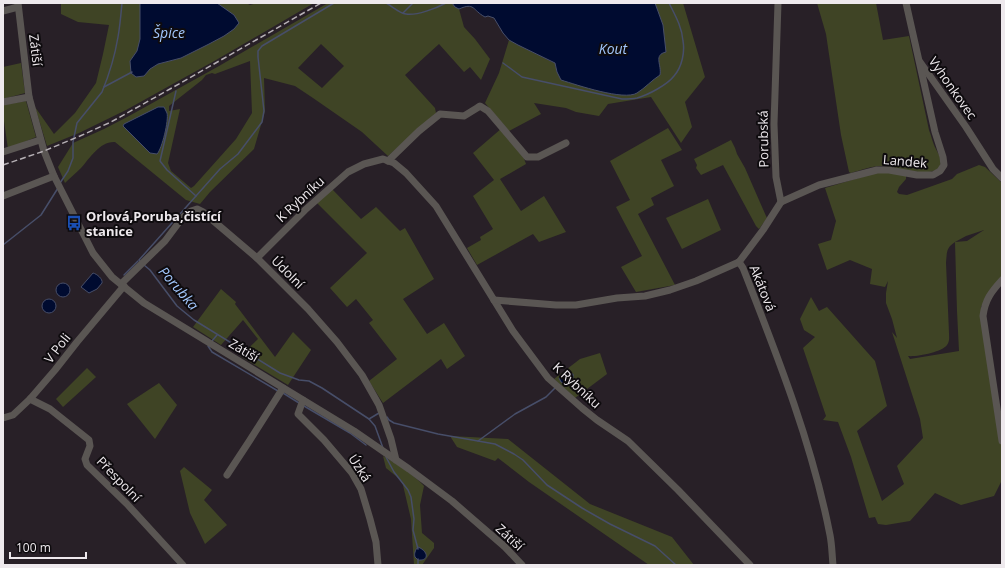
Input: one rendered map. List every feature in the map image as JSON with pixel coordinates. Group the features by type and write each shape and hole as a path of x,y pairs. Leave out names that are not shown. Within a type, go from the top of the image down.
{"street":[{"name":"Porubská","path":"778,3 774,124 776,177 781,202"},
{"name":"Vyhonkovec","path":"906,3 918,60 954,110 993,169 1002,178"},
{"name":"Zátiší","path":"3,11 18,5 29,96 40,140 54,176 93,253 112,277 144,303 354,431 396,460 452,501 505,547 522,565"},
{"name":"Landek","path":"781,202 819,185 877,170 889,170 926,176 934,175 940,171 944,165 944,157 935,132 918,60"},
{"path":"3,102 29,96"},
{"path":"388,161 419,131 440,114 464,116 480,106 488,112 527,157 538,158 566,143"},
{"path":"3,152 40,140"},
{"name":"K Rybníku","path":"257,258 305,210 348,172 364,164 383,159 394,163 406,173 436,206 513,331 548,378 592,416 628,441 678,490 750,565"},
{"path":"3,196 54,176"},
{"path":"739,262 763,230 781,202"},
{"name":"Údolní","path":"122,285 165,241 184,217 191,211 197,209 203,212 257,258 308,309 337,342 362,375 379,405 391,439 396,460"},
{"name":"Akátová","path":"494,300 556,305 576,305 617,298 645,296 670,290 696,281 739,262 743,268 773,346 813,464 830,536 833,565"},
{"path":"1002,280 993,289 985,304 983,316 1002,441"},
{"name":"V Poli","path":"3,418 13,415 30,399 55,370 122,285"},
{"path":"227,475 283,388"},
{"name":"Přespolní","path":"30,399 50,409 89,440 90,446 85,458 87,465 127,504 183,565"},
{"name":"Úzká","path":"303,400 298,414 324,440 352,473 361,489 376,542 378,565"}],"green space":[{"path":"61,3 140,3 140,40 137,51 130,61 144,76 150,69 158,64 181,58 224,36 234,15 217,3 246,3 250,5 257,3 314,3 126,110 79,133 47,146 35,107 54,134 75,113 96,83 109,25 78,22 61,14"},
{"path":"328,3 452,3 459,9 464,27 490,59 481,80 470,67 464,72 439,44 405,75 435,108 436,113 388,156 362,132 295,86 264,78 265,111 254,149 210,192 200,204 186,200 115,142 110,142 100,147 65,183 58,167 73,143 129,116","holes":["321,44 344,66 322,88 298,68","250,61 252,113 236,139 191,188 171,171 168,163 180,109 169,111 169,106 202,80 206,75 212,73 215,74","158,107 150,153 123,126 124,124"]},
{"path":"655,3 683,3 705,77 685,102 692,127 681,143 651,97 608,104 599,116 576,112 566,108 534,103 541,114 509,131 485,103 499,73 509,40 555,63 557,72 652,80 659,75 659,58 661,53 663,25"},
{"path":"817,3 876,3 883,40 909,36 929,130 941,160 938,168 932,171 915,172 881,166 870,167 851,173 849,172 841,135 826,34"},
{"path":"21,63 25,93 3,99 3,67"},
{"path":"26,101 36,137 8,149 3,105"},
{"path":"502,128 523,156 526,164 500,179 521,211 544,196 566,232 539,242 533,234 477,265 467,248 481,240 480,237 493,229 473,196 494,180 473,153"},
{"path":"668,128 682,150 661,160 674,186 651,198 654,205 638,214 675,285 636,292 621,267 642,256 616,207 630,200 610,161"},
{"path":"731,140 767,218 759,229 723,165 701,175 696,168 697,165 694,159"},
{"path":"979,165 985,167 1002,183 1002,278 992,289 981,307 1002,441 1002,480 994,496 961,505 935,493 910,521 886,525 878,524 875,517 869,518 851,457 838,422 823,420 826,416 803,348 815,337 804,330 800,319 811,297 819,311 827,307 875,361 887,406 857,431 882,501 904,484 897,466 923,438 920,419 892,332 897,338 886,303 888,281 885,287 870,284 872,269 850,260 827,270 818,244 831,240 836,221 825,188 882,171 906,175 906,179 899,187 897,192 899,194 907,195 952,179 957,174","holes":["984,230 967,241 955,242 966,236","955,242 959,351 910,359 908,356 923,355 940,350 949,342 946,263 948,248"]},
{"path":"332,189 361,219 376,207 400,231 405,228 434,279 403,299 427,334 444,323 465,356 447,369 441,359 383,403 369,381 397,359 369,323 373,320 356,299 347,307 330,288 367,253 317,203"},
{"path":"708,199 721,230 682,249 666,218"},
{"path":"221,289 236,302 235,304 275,357 293,332 311,350 288,385 240,356 258,339 243,320 221,345 193,327"},
{"path":"600,353 607,374 575,398 554,379 580,359"},
{"path":"87,368 96,377 63,407 56,399"},
{"path":"159,383 177,405 155,439 127,404"},
{"path":"450,436 508,439 590,504 672,537 694,565 649,565 529,482 498,458 495,461 457,447"},
{"path":"383,456 410,473 424,486 420,505 422,533 434,543 434,548 422,565 414,565 411,519 402,481 386,468"},
{"path":"184,467 212,490 204,500 227,525 205,544 190,513 180,471"}],"water":[{"name":"Špice","path":"140,3 217,3 234,15 239,23 234,29 224,36 209,44 181,58 158,64 150,69 144,76 136,77 131,73 130,61 137,51 140,39"},
{"name":"Kout","path":"452,3 655,3 663,25 666,52 662,53 659,58 660,75 640,91 631,95 611,94 561,80 555,63 509,40 494,18 488,16 485,17 468,6 459,9"},
{"path":"158,107 164,107 167,117 163,141 157,154 150,153 123,126 124,124"},
{"path":"93,273 102,280 102,283 97,289 89,293 81,287"},
{"path":"60,283 66,283 70,287 70,293 66,297 60,297 56,293 56,287"},
{"path":"49,299 54,301 56,306 54,311 49,313 44,311 42,306 44,301"},
{"path":"568,373 573,374 571,381 568,383 561,382 559,378"},
{"path":"418,547 426,553 426,557 422,560 418,560 415,557 415,552"}],"waterway":[{"path":"60,183 68,171 73,158 73,142 77,123 102,92 107,79 117,44 122,3"},
{"name":"Porubka","path":"141,262 139,260 220,169 238,154 262,122 264,111 258,51 262,46 334,3"},
{"name":"Porubka","path":"386,3 406,14 415,14 426,11 446,3"},
{"path":"403,13 413,3"},
{"path":"503,63 522,77 622,99 641,97 667,83 677,72 681,64 684,45 678,21 669,3"},
{"path":"104,87 132,72"},
{"path":"176,91 160,161 167,170 196,196"},
{"path":"3,245 41,215 58,188"},
{"path":"124,275 138,261"},
{"name":"Porubka","path":"144,265 150,270 177,306 194,320 280,373 299,380 309,381 322,388 369,419 375,426 383,448"},
{"path":"212,341 217,335"},
{"path":"209,346 212,352 278,391"},
{"path":"478,441 515,414 546,397 555,388"},
{"path":"283,393 299,403"},
{"path":"304,406 350,433 366,445"},
{"path":"369,419 379,413"},
{"path":"387,417 394,423 438,434 495,444 523,460 547,485 610,524 655,546 676,565"},
{"name":"Porubka","path":"386,457 411,497 414,519 413,530 418,549"},
{"name":"Porubka","path":"418,559 418,565"}],"railway":[{"path":"3,165 44,151 111,122 321,3"}],"place":[{"name":"Orlová,Poruba,čistící stanice","path":"74,223"}]}
